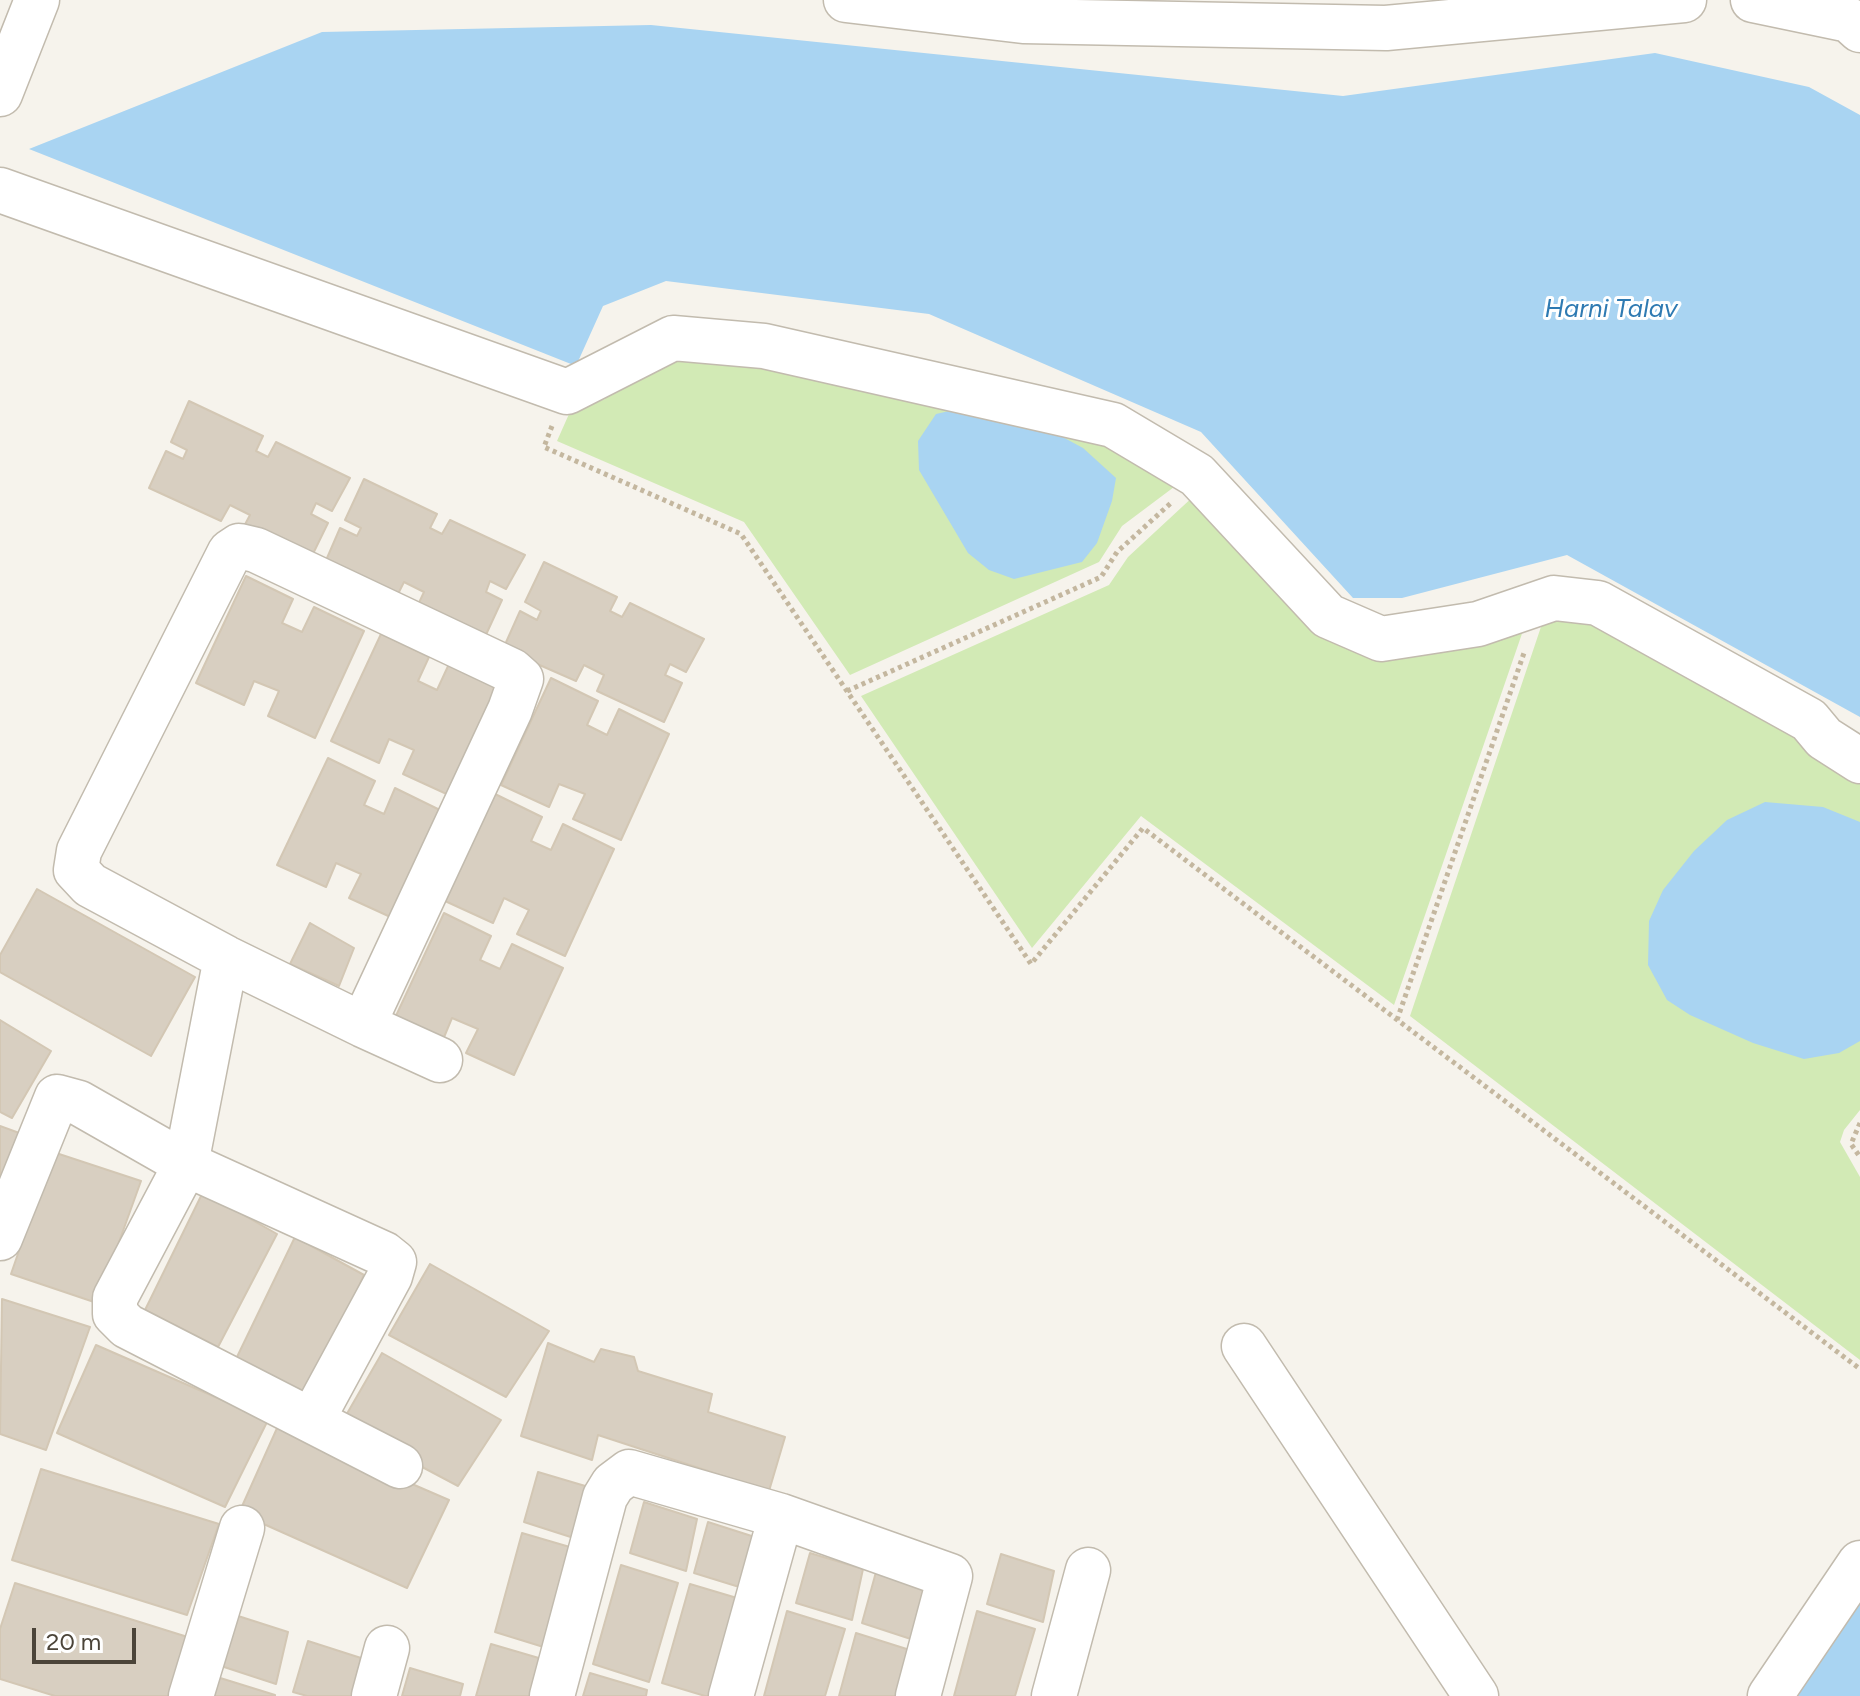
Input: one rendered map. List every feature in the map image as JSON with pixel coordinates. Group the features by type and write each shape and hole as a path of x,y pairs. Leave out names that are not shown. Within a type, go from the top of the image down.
{"street":[{"path":"0,94 37,0"},
{"path":"846,0 1023,21 1386,28 1684,0"},
{"path":"1753,0 1849,20 1860,30"},
{"path":"0,190 567,392 673,338 764,346 1113,425 1197,475 1328,616 1381,639 1478,624 1554,598 1598,603 1809,720 1824,738 1860,761"},
{"path":"363,1025 519,691 521,679 512,671 246,546 230,552 76,860 76,870 90,885 226,958 363,1025 440,1060"},
{"path":"226,958 186,1164 115,1298 115,1314 127,1326 400,1466"},
{"path":"0,1238 57,1097 79,1103 186,1164 394,1262 312,1420"},
{"path":"1244,1346 1476,1696"},
{"path":"552,1696 605,1497 613,1484 629,1472 648,1475 781,1516 950,1576 918,1696"},
{"path":"731,1696 781,1516"},
{"path":"191,1696 242,1528"},
{"path":"1770,1696 1860,1563"},
{"path":"1054,1696 1088,1570"},
{"path":"374,1696 387,1648"}],"path":[{"path":"567,392 544,447 741,534 1031,964 1143,828 1860,1369"},
{"path":"847,691 1101,577 1117,552 1197,475"},
{"path":"1397,1020 1542,603"},
{"path":"1860,1123 1851,1144 1860,1157"}],"green space":[{"path":"673,348 1107,432 1178,484 1122,526 1099,562 850,675 744,522 557,441 569,414 605,399 614,388"},
{"path":"1196,494 1321,629 1526,622 1394,1005 1141,816 1032,948 861,696 1109,585 1128,557"},
{"path":"1547,609 1581,611 1860,777 1860,1110 1844,1130 1840,1142 1860,1177 1860,1360 1410,1016"}],"water":[{"name":"Harni Talav","path":"651,25 1343,96 1655,53 1809,87 1860,115 1860,717 1567,555 1402,598 1353,598 1201,432 929,314 666,281 603,306 576,366 29,149 322,32"},
{"path":"971,406 1033,421 1083,448 1116,478 1112,501 1097,543 1082,562 1014,579 989,570 968,553 919,470 918,441 936,414"},
{"path":"1765,802 1823,807 1860,822 1860,1041 1839,1053 1804,1059 1753,1043 1690,1015 1667,1000 1648,965 1649,921 1663,890 1694,851 1727,820"},
{"path":"1860,1581 1860,1696 1796,1696"}],"building":[{"path":"189,401 263,436 256,451 268,457 276,442 350,478 332,511 316,503 311,514 328,523 309,562 242,530 250,515 230,505 221,521 149,488 166,451 183,459 187,450 171,442"},
{"path":"364,479 437,514 430,528 442,534 450,520 525,555 506,589 490,581 486,592 502,600 484,639 417,607 424,592 404,582 396,598 324,565 340,528 357,536 361,528 345,520"},
{"path":"544,562 617,597 610,611 622,617 630,603 704,639 686,672 670,664 665,675 682,683 664,722 597,691 604,675 584,665 576,681 503,649 520,611 537,620 541,611 525,602"},
{"path":"246,576 293,599 282,623 302,632 314,607 364,631 315,738 268,716 279,691 254,681 244,705 196,683"},
{"path":"381,634 429,657 418,681 437,690 449,664 499,689 451,796 403,774 414,750 389,739 379,763 331,741"},
{"path":"551,678 598,701 587,725 607,735 619,709 669,734 621,840 573,819 585,794 559,784 549,807 501,785"},
{"path":"328,758 375,781 364,805 384,814 395,788 446,813 397,920 349,898 361,874 336,863 326,887 277,865"},
{"path":"495,794 542,817 531,841 551,850 563,824 614,849 565,956 517,934 529,910 504,898 493,923 445,901"},
{"path":"37,889 195,977 151,1056 0,972 0,955"},
{"path":"444,913 491,936 480,960 500,969 512,944 563,968 514,1075 466,1053 478,1029 452,1018 442,1042 394,1020"},
{"path":"310,923 354,948 339,986 290,964"},
{"path":"0,1020 51,1051 12,1118 0,1112"},
{"path":"0,1126 22,1134 0,1205"},
{"path":"53,1152 141,1181 97,1303 11,1274"},
{"path":"203,1192 277,1234 218,1347 145,1310"},
{"path":"295,1237 364,1275 309,1396 236,1359"},
{"path":"430,1264 549,1331 506,1397 389,1335"},
{"path":"2,1299 90,1327 46,1450 0,1434"},
{"path":"548,1343 594,1362 601,1349 634,1357 638,1371 712,1394 708,1412 785,1437 769,1491 598,1435 592,1460 521,1436"},
{"path":"96,1345 268,1420 225,1507 57,1433"},
{"path":"382,1353 501,1420 458,1486 341,1424"},
{"path":"278,1426 449,1500 407,1588 239,1513"},
{"path":"41,1469 219,1524 187,1615 12,1560"},
{"path":"538,1472 592,1488 580,1540 524,1522"},
{"path":"644,1502 697,1519 686,1571 630,1553"},
{"path":"708,1522 761,1539 749,1590 694,1573"},
{"path":"522,1533 580,1550 550,1649 495,1632"},
{"path":"810,1553 863,1569 852,1620 796,1603"},
{"path":"1001,1554 1054,1571 1043,1622 987,1604"},
{"path":"621,1565 678,1583 649,1682 593,1664"},
{"path":"876,1572 930,1589 917,1641 862,1623"},
{"path":"15,1583 194,1639 173,1696 55,1696 0,1679 0,1629"},
{"path":"690,1584 747,1601 720,1696 705,1696 662,1683"},
{"path":"787,1611 845,1629 825,1696 764,1696"},
{"path":"977,1611 1035,1629 1015,1696 954,1696"},
{"path":"235,1615 288,1632 276,1684 221,1666"},
{"path":"856,1633 913,1651 900,1696 839,1696"},
{"path":"308,1641 361,1658 352,1696 307,1696 293,1692"},
{"path":"491,1644 549,1661 538,1696 476,1696"},
{"path":"410,1668 463,1684 460,1696 402,1696"},
{"path":"590,1673 647,1690 646,1696 583,1696"},
{"path":"217,1677 275,1695 275,1696 212,1696"}]}
